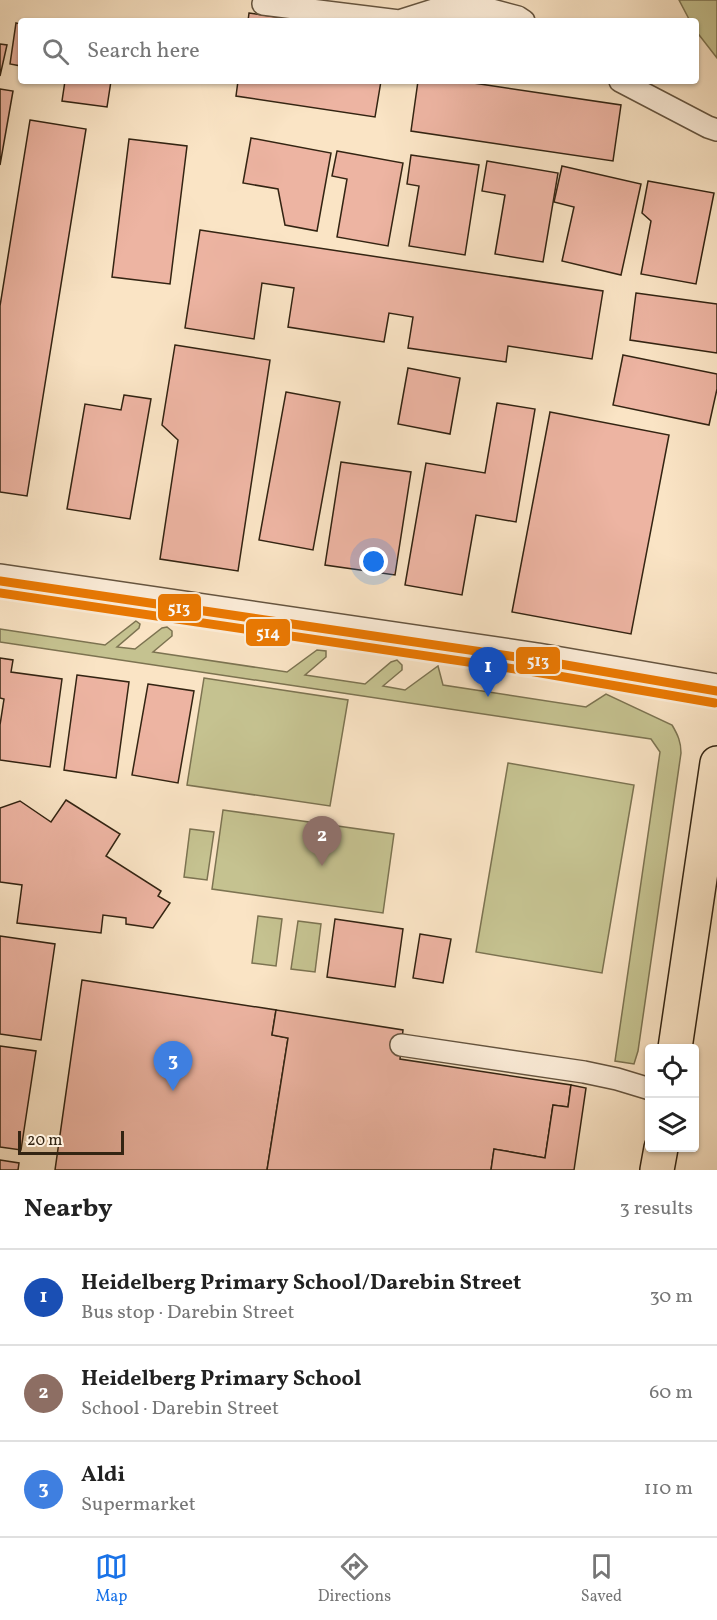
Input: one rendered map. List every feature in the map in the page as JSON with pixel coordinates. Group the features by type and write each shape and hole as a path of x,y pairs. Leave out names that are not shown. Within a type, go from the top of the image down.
{"highway":[{"path":"676,1044 717,763"},
{"path":"657,1170 660,1152"}],"street":[{"path":"0,581 516,657 717,691"}],"lane":[{"path":"262,4 375,18"},
{"path":"408,18 440,8 488,9 520,18"},
{"path":"627,84 717,130"},
{"path":"401,1045 584,1072 645,1087"}],"shaded area":[{"path":"679,0 717,0 717,58 699,35 699,18 688,18"},
{"path":"136,621 140,624 139,628 117,647 135,649 162,628 167,627 172,631 172,636 153,652 287,672 317,650 326,651 326,657 305,675 365,684 391,662 397,660 402,665 402,670 383,686 405,690 438,666 443,685 586,707 606,694 672,725 679,739 681,753 638,1051 634,1064 615,1061 660,752 651,739 0,642 0,629 105,645"},
{"path":"204,678 348,700 330,806 187,785"},
{"path":"508,763 634,785 602,973 476,952"},
{"path":"223,810 394,834 383,913 212,889"},
{"path":"190,829 214,832 207,880 184,877"},
{"path":"258,916 282,919 276,966 252,963"},
{"path":"298,921 321,924 315,972 291,969"}],"building":[{"path":"249,13 283,18 248,18"},
{"path":"16,23 18,23 18,65 10,64"},
{"path":"0,44 7,45 0,76"},
{"path":"65,84 111,84 107,107 62,101"},
{"path":"238,84 380,84 375,117 236,96"},
{"path":"418,84 480,84 621,105 613,161 411,131"},
{"path":"0,89 13,91 0,165"},
{"path":"30,120 86,129 27,496 0,492 0,306"},
{"path":"251,138 331,153 317,231 285,225 278,189 243,183"},
{"path":"129,139 187,146 170,284 112,277"},
{"path":"337,151 403,163 388,246 337,237 347,179 332,176"},
{"path":"411,155 479,165 465,255 409,246 419,186 407,184"},
{"path":"487,161 558,173 543,262 495,254 505,195 482,191"},
{"path":"562,166 641,184 621,275 562,261 574,207 554,202"},
{"path":"648,181 714,193 696,284 641,274 651,221 642,213"},
{"path":"200,230 603,291 592,359 508,346 506,362 408,348 413,317 389,313 384,342 288,327 294,288 262,283 254,339 185,328"},
{"path":"636,293 717,304 717,353 630,340"},
{"path":"175,345 270,360 238,571 160,559 178,440 162,425"},
{"path":"623,355 717,374 717,389 709,425 613,405"},
{"path":"408,368 460,378 450,434 398,424"},
{"path":"286,392 340,402 313,550 259,540"},
{"path":"124,395 151,399 130,519 67,509 85,404 121,410"},
{"path":"497,403 535,409 516,522 476,515 462,595 405,585 426,463 485,473"},
{"path":"550,412 669,435 631,634 512,612"},
{"path":"341,462 411,472 395,575 325,565"},
{"path":"0,658 13,660 11,672 62,679 50,767 0,760 0,725 4,699 0,698"},
{"path":"77,675 129,682 116,778 64,770"},
{"path":"148,684 194,691 178,783 132,775"},
{"path":"66,800 120,834 106,856 161,891 158,896 170,903 153,928 126,924 126,918 103,915 101,933 17,923 22,885 0,882 0,808 20,801 51,822"},
{"path":"335,919 403,929 395,987 327,977"},
{"path":"420,934 451,939 443,983 413,978"},
{"path":"0,936 55,944 41,1040 0,1034"},
{"path":"82,980 276,1010 272,1035 288,1038 267,1170 55,1170"},
{"path":"276,1010 403,1030 400,1059 571,1085 568,1107 553,1105 545,1158 494,1149 491,1170 267,1170 288,1038 272,1035"},
{"path":"0,1046 36,1051 21,1150 0,1147"},
{"path":"571,1085 586,1088 574,1170 491,1170 494,1149 545,1158 553,1105 568,1107"},
{"path":"0,1160 19,1163 18,1170 0,1170"}],"transit line":[{"name":"513","path":"0,581 537,660 717,691"},
{"name":"514","path":"0,593 535,672 715,703"}],"place":[{"name":"Heidelberg Primary School/Darebin Street","path":"488,697"},
{"name":"Heidelberg Primary School","path":"322,866"},
{"name":"Aldi","path":"173,1091"}]}
